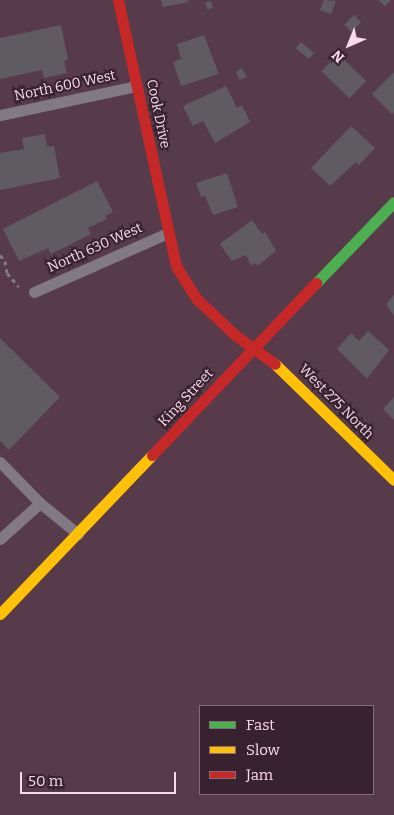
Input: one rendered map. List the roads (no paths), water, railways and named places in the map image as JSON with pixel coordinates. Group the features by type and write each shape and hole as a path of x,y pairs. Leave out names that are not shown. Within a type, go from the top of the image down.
{"street":[{"name":"Cook Drive","path":"118,0 176,266 197,299 253,349"},
{"name":"King Street","path":"0,614 394,202"},
{"name":"West 275 North","path":"253,349 277,365 394,480"}],"lane":[{"name":"North 600 West","path":"0,115 137,86"},
{"name":"North 630 West","path":"34,292 168,233"},
{"path":"0,462 40,503 78,534"},
{"path":"0,539 40,503"}]}
